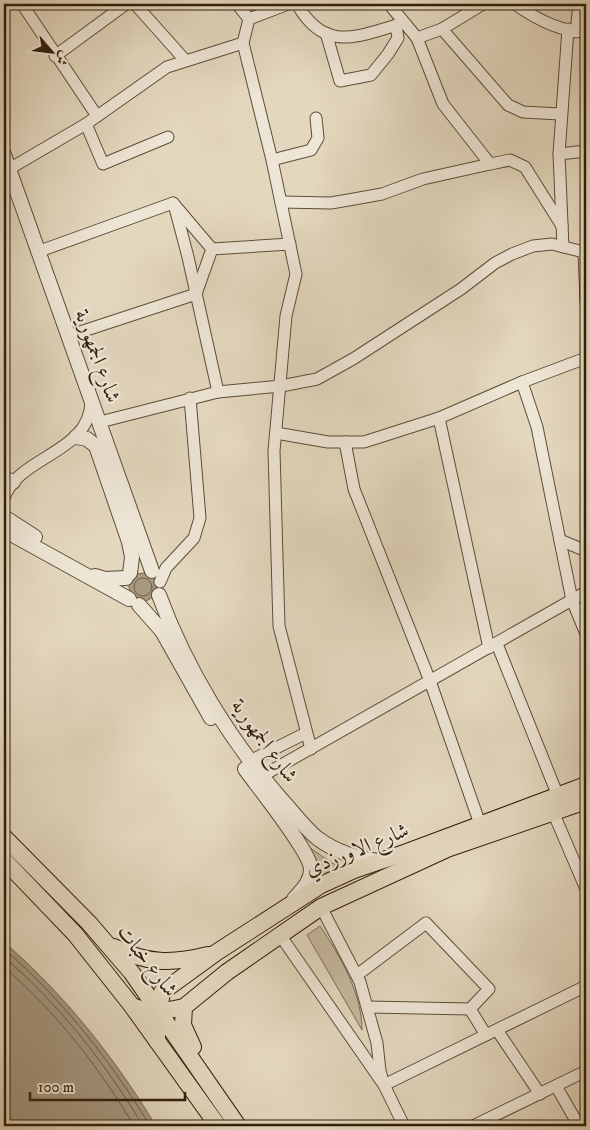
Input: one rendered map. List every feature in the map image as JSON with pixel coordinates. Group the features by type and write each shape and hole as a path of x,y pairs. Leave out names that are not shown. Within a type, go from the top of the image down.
{"main road":[{"name":"شارع الاورزدي","path":"146,1001 292,901 354,870 384,861 586,785"},
{"name":"شارع الاورزدي","path":"184,1006 320,907 447,849 586,801"},
{"name":"شارع خبات","path":"4,836 109,944 146,1001 161,1033 218,1126"},
{"name":"شارع خبات","path":"4,860 75,934 146,1001"},
{"path":"251,929 265,946"},
{"path":"109,944 139,959 156,961 184,960 217,952"},
{"path":"146,1001 159,1012 184,1006 185,1030 220,1084 236,1123"},
{"name":"شارع خبات","path":"159,1012 161,1033 236,1123"}],"street":[{"path":"22,4 55,56 97,116"},
{"path":"55,56 126,4"},
{"path":"135,4 185,60"},
{"path":"237,4 249,19"},
{"path":"249,19 288,4"},
{"path":"297,4 306,18 326,33 342,39 400,24"},
{"path":"389,4 400,24 417,38 443,104 490,164"},
{"path":"417,38 442,29 483,4"},
{"path":"516,4 548,24 577,31"},
{"path":"563,247 559,154 560,114 577,31 580,4"},
{"path":"249,19 243,44 272,160 296,274 286,316 274,451 279,626 311,749"},
{"path":"326,33 340,81 371,75 398,38 400,24"},
{"path":"442,29 508,105 523,112 560,114"},
{"path":"6,170 86,124 167,67 243,44"},
{"path":"272,160 311,150 318,138 316,118"},
{"path":"86,124 103,164 168,137"},
{"path":"559,154 586,151"},
{"name":"شارع الجمهورية","path":"4,155 6,170 90,394 173,629 198,677 250,761 317,838 335,849 354,857 384,861"},
{"path":"281,202 331,203 382,194 424,179 510,160 525,166 562,226"},
{"path":"36,252 173,203"},
{"path":"173,203 212,249"},
{"path":"173,203 218,392"},
{"path":"212,249 290,244"},
{"path":"100,422 218,392 281,386 317,379 330,373 461,289 495,263 533,246 552,244 585,252 586,302"},
{"path":"196,294 212,249"},
{"path":"68,336 196,294"},
{"path":"276,433 328,442 364,442 439,418 522,382 586,358"},
{"path":"522,382 537,427 572,600 586,634"},
{"path":"4,498 8,480 76,437 89,417 90,394"},
{"path":"4,530 134,602 151,603 157,582 166,568 194,538 200,518 190,398"},
{"path":"439,418 493,646 558,796"},
{"path":"76,437 92,442 98,451 131,549 128,575 124,589 134,602"},
{"path":"345,442 354,489 430,681 480,824"},
{"path":"4,517 98,578 128,575 141,568 157,582"},
{"path":"560,540 586,551"},
{"path":"262,776 586,592"},
{"name":"شارع الجمهورية","path":"134,602 162,631 216,726 308,857 310,876 305,887 292,901"},
{"path":"250,761 306,733"},
{"path":"553,812 586,889"},
{"path":"320,907 357,975 368,1007 384,1086"},
{"path":"357,975 426,923 490,989 470,1009 368,1007"},
{"path":"280,935 384,1086 404,1126"},
{"path":"384,1086 586,986"},
{"path":"470,1009 486,1035"},
{"path":"497,1030 540,1094"},
{"path":"473,1126 586,1071"},
{"path":"556,1086 580,1126"}],"shaded area":[{"path":"300,841 332,863 350,870 314,883"},
{"path":"320,926 342,962 354,989 361,1016 362,1030 307,935"}],"water":[{"path":"143,573 153,577 157,587 153,597 143,601 133,597 129,587 133,577"},
{"path":"4,942 47,983 87,1028 123,1076 156,1126 4,1126"}]}
